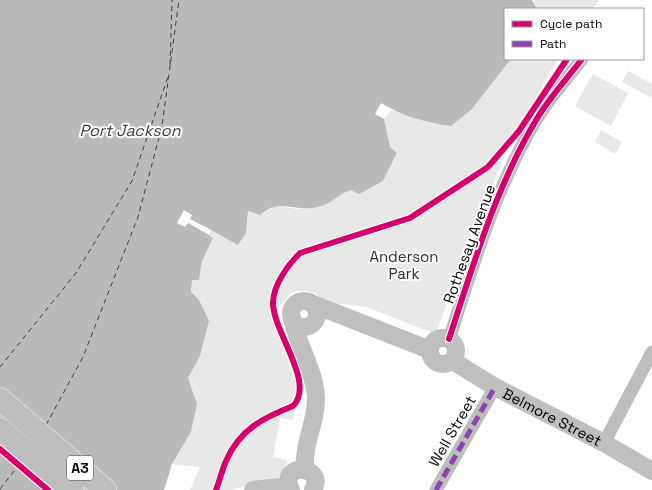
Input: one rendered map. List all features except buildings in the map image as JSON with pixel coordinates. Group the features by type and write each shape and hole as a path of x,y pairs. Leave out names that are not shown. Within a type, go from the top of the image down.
{"highway":[{"name":"A3","path":"0,399 105,490"},
{"name":"A3","path":"0,428 72,490"}],"main road":[{"path":"305,469 305,445 314,415 316,399 312,375 292,318 292,309 298,303 302,301 310,303 430,350"},
{"path":"304,352 307,333 317,313 310,303"},
{"path":"292,318 300,326 342,316"},
{"path":"437,339 449,339 456,349 453,361 446,365 437,364 431,358 430,350 437,339"},
{"name":"Belmore Street","path":"453,361 495,387 604,443 652,471"},
{"path":"253,490 290,488 288,480 292,473 300,469 305,469 315,478 313,490"}],"street":[{"name":"Rothesay Avenue","path":"449,339 487,223 506,181 534,123 550,99 581,60"},
{"path":"604,443 652,352"},
{"name":"Well Street","path":"436,490 495,387"}],"green space":[{"path":"533,0 599,0 594,8 537,8"},
{"name":"Anderson Park","path":"510,60 558,60 521,123 492,158 502,162 471,236 436,334 366,307 326,302 317,294 308,291 298,291 290,294 278,308 280,336 297,386 293,420 280,418 273,457 287,460 287,462 280,477 230,490 190,490 200,467 172,464 191,432 197,404 188,378 200,356 209,321 191,292 192,279 199,279 202,261 213,238 209,235 212,230 246,233 248,211 260,215 273,207 297,209 321,206 344,192 383,181 397,154 390,148 384,119 391,110 429,123 451,126 471,110"},
{"path":"628,71 652,84 652,98 622,82"},
{"path":"593,74 628,93 611,126 575,106"},
{"path":"601,130 622,142 615,154 595,142"}],"water":[{"name":"Port Jackson","path":"0,0 532,0 536,8 504,8 504,60 510,60 471,110 451,126 414,118 397,112 381,103 375,114 384,119 390,147 397,153 383,181 359,194 351,190 343,193 329,203 315,208 279,206 268,209 260,215 248,211 246,233 238,245 211,230 209,235 213,238 202,261 199,280 192,280 191,292 199,300 209,321 200,356 188,378 197,404 191,432 172,464 164,490 0,490"}],"pier":[{"path":"184,210 192,215 190,219 211,230 209,235 188,223 185,227 177,223"},
{"path":"0,417 85,490 42,490 0,453"}],"ferry route":[{"path":"170,65 172,0"},
{"path":"46,425 83,357 138,217 162,126 179,0"},
{"path":"0,367 76,273 132,181 169,74"},
{"path":"0,489 22,461"}],"marked path":[{"path":"436,490 495,387"}],"cycle path":[{"path":"216,490 226,461 238,441 245,433 262,420 293,406 299,396 300,384 297,371 279,328 273,303 278,282 291,263 300,253 410,218 488,167 519,131 566,60"},
{"path":"449,339 486,228 508,174 540,114 551,97 581,60"},
{"path":"0,449 48,490"}]}
